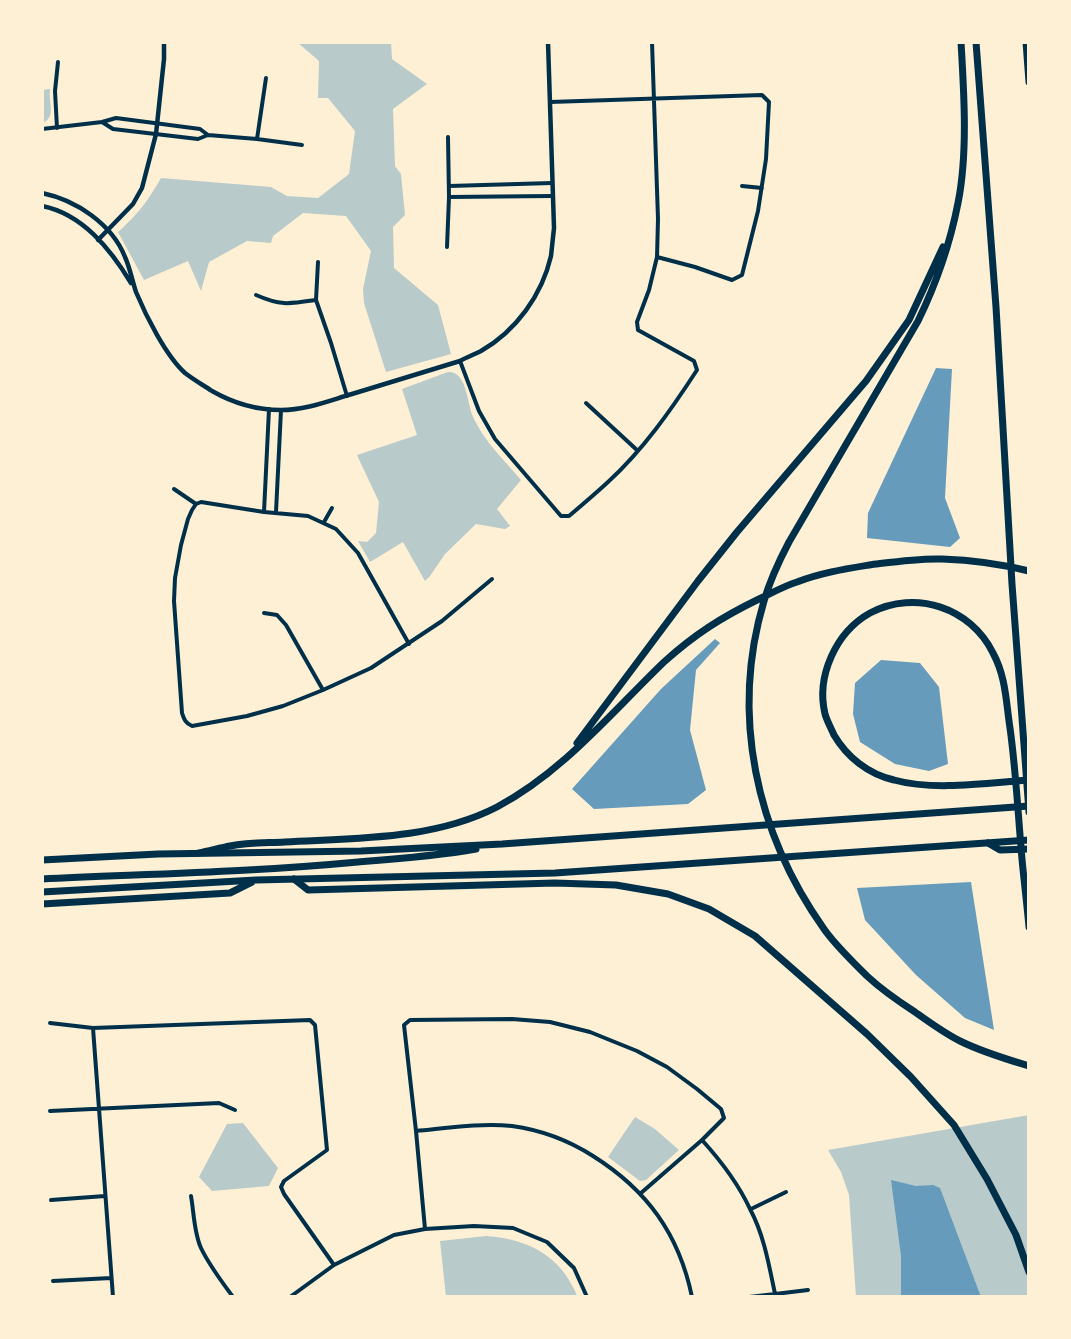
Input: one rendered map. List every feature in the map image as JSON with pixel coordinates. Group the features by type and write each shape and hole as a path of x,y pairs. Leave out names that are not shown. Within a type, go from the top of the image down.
{"highway":[{"path":"962,42 964,106 962,170 951,232 936,280 918,321 779,563 764,601 759,622 753,657 749,714 758,789 778,848 825,931 868,977 886,992 960,1041 1029,1066"},
{"path":"976,42 1029,812"},
{"path":"1026,42 1029,82"},
{"path":"552,770 582,737 730,540 866,381 909,320 951,232"},
{"path":"199,853 232,845 345,839 426,831 461,822 496,807 528,789 586,741 666,661 699,633 733,612 798,582 842,570 899,561 942,559 974,561 1029,571"},
{"path":"1029,780 934,786 912,784 881,776 863,766 840,744 825,714 823,697 827,666 843,637 870,613 888,606 915,602 934,604 961,616 981,633 993,651 1004,682 1014,761 1022,860 1029,927"},
{"path":"42,860 158,854 361,851 502,844 1029,806"},
{"path":"42,892 256,880 555,873 1029,840"},
{"path":"988,843 1000,850 1029,849"},
{"path":"42,879 326,865 448,854 502,844"},
{"path":"294,879 308,890 555,883 616,885 668,894 709,909 755,936 798,973 882,1048 954,1125 987,1179 1016,1235 1029,1272"},
{"path":"42,904 230,893 256,880"}],"street":[{"path":"98,240 133,204 142,188 156,134 164,42"},
{"path":"42,206 67,214 82,224 119,263 165,348 184,372 221,396 245,406 281,410 316,406 460,361 482,350 506,332 525,312 537,292 550,256 554,228 548,42"},
{"path":"460,361 479,411 495,439 561,516 569,516 608,482 638,451 697,370 694,361 638,330 637,322 649,290 657,257 658,219 651,42"},
{"path":"57,128 55,91 58,62"},
{"path":"257,139 266,78"},
{"path":"550,102 762,95 769,102 762,188 742,275 732,280 657,257"},
{"path":"42,129 102,122 116,118 200,129 208,135"},
{"path":"102,122 113,129 198,139 208,135 302,145"},
{"path":"447,247 448,137"},
{"path":"448,186 552,183"},
{"path":"742,186 762,188"},
{"path":"42,193 70,202 98,219 125,255 136,291"},
{"path":"449,197 552,196"},
{"path":"318,262 315,300 347,396"},
{"path":"256,295 273,302 291,304 315,300"},
{"path":"586,403 638,451"},
{"path":"264,512 269,409"},
{"path":"276,512 281,410"},
{"path":"174,489 196,504"},
{"path":"409,644 358,553 336,529 308,516 264,512 206,502 196,504 192,510 181,545 174,601 182,712 187,724 196,726 224,721 283,706 372,668 409,644 442,621 492,579"},
{"path":"324,522 332,508"},
{"path":"264,613 277,615 286,625 323,690"},
{"path":"425,1229 404,1025 410,1020 512,1019 550,1022 590,1032 637,1052 667,1067 697,1089 722,1109 724,1118 641,1193"},
{"path":"50,1023 93,1028 310,1020 315,1025 327,1150 284,1181 280,1187 334,1265"},
{"path":"93,1028 112,1297"},
{"path":"50,1111 219,1103 235,1110"},
{"path":"416,1131 480,1124 513,1126 549,1134 578,1146 622,1176 641,1193 659,1216 688,1276 693,1297"},
{"path":"702,1140 723,1163 751,1209 765,1250 775,1294"},
{"path":"751,1209 786,1192"},
{"path":"51,1200 105,1196"},
{"path":"191,1196 201,1247 233,1297"},
{"path":"290,1297 334,1265 394,1235 425,1229 474,1226 513,1228 547,1242 574,1268 587,1297"},
{"path":"53,1281 111,1278"},
{"path":"749,1297 808,1290"}],"shaded area":[{"path":"297,42 391,42 392,59 427,84 393,109 395,166 401,174 405,215 393,227 394,268 438,305 451,354 386,372 364,303 363,289 371,251 346,216 303,213 273,236 271,243 247,241 209,262 201,291 188,261 144,280 118,232 142,207 161,178 271,187 287,196 318,198 349,174 355,131 328,98 318,98 319,61"},
{"path":"50,89 51,113 47,121 42,123 42,90"},
{"path":"448,372 454,373 463,382 473,417 478,426 521,480 497,509 510,526 505,529 476,524 445,554 425,581 403,542 370,562 358,541 367,542 376,533 379,502 357,455 417,435 402,389"},
{"path":"1029,1115 1029,1297 856,1297 849,1195 841,1172 828,1150"},
{"path":"635,1117 655,1129 679,1150 646,1180 640,1181 608,1157"},
{"path":"243,1123 278,1168 269,1186 212,1191 199,1177 227,1124"},
{"path":"486,1236 522,1243 544,1253 562,1270 577,1297 446,1297 440,1241"}],"water":[{"path":"936,368 952,369 945,498 960,538 950,547 867,538 868,513"},
{"path":"715,639 720,643 696,670 690,730 706,790 688,804 594,809 572,789 661,689"},
{"path":"881,660 920,663 939,687 948,764 929,771 895,764 860,742 853,714 855,683"},
{"path":"971,882 994,1030 965,1018 916,975 865,920 857,888"},
{"path":"891,1180 916,1186 933,1185 940,1188 981,1297 901,1297 901,1256"}]}
